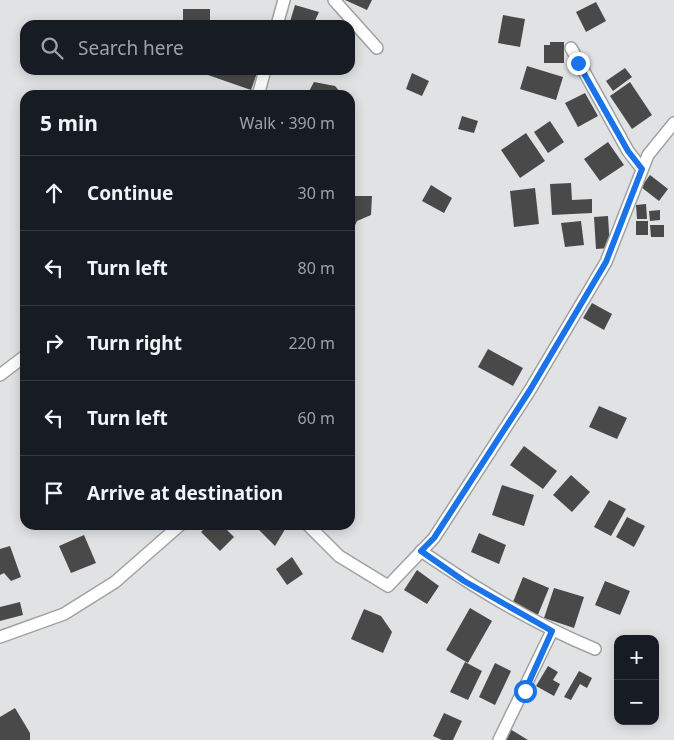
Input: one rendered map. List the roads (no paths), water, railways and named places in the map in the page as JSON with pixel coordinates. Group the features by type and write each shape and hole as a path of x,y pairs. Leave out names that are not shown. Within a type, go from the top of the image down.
{"street":[{"path":"278,20 284,0"},
{"path":"334,0 352,20"},
{"path":"355,23 377,48"},
{"path":"571,48 628,151 642,169"},
{"path":"260,90 264,75"},
{"path":"313,530 339,556 388,586 434,538 530,390 606,262 648,155 674,123"},
{"path":"0,375 20,360"},
{"path":"0,637 64,614 115,582 174,530"},
{"path":"421,551 464,581 552,631 595,649"},
{"path":"499,740 509,724 552,631"}]}
